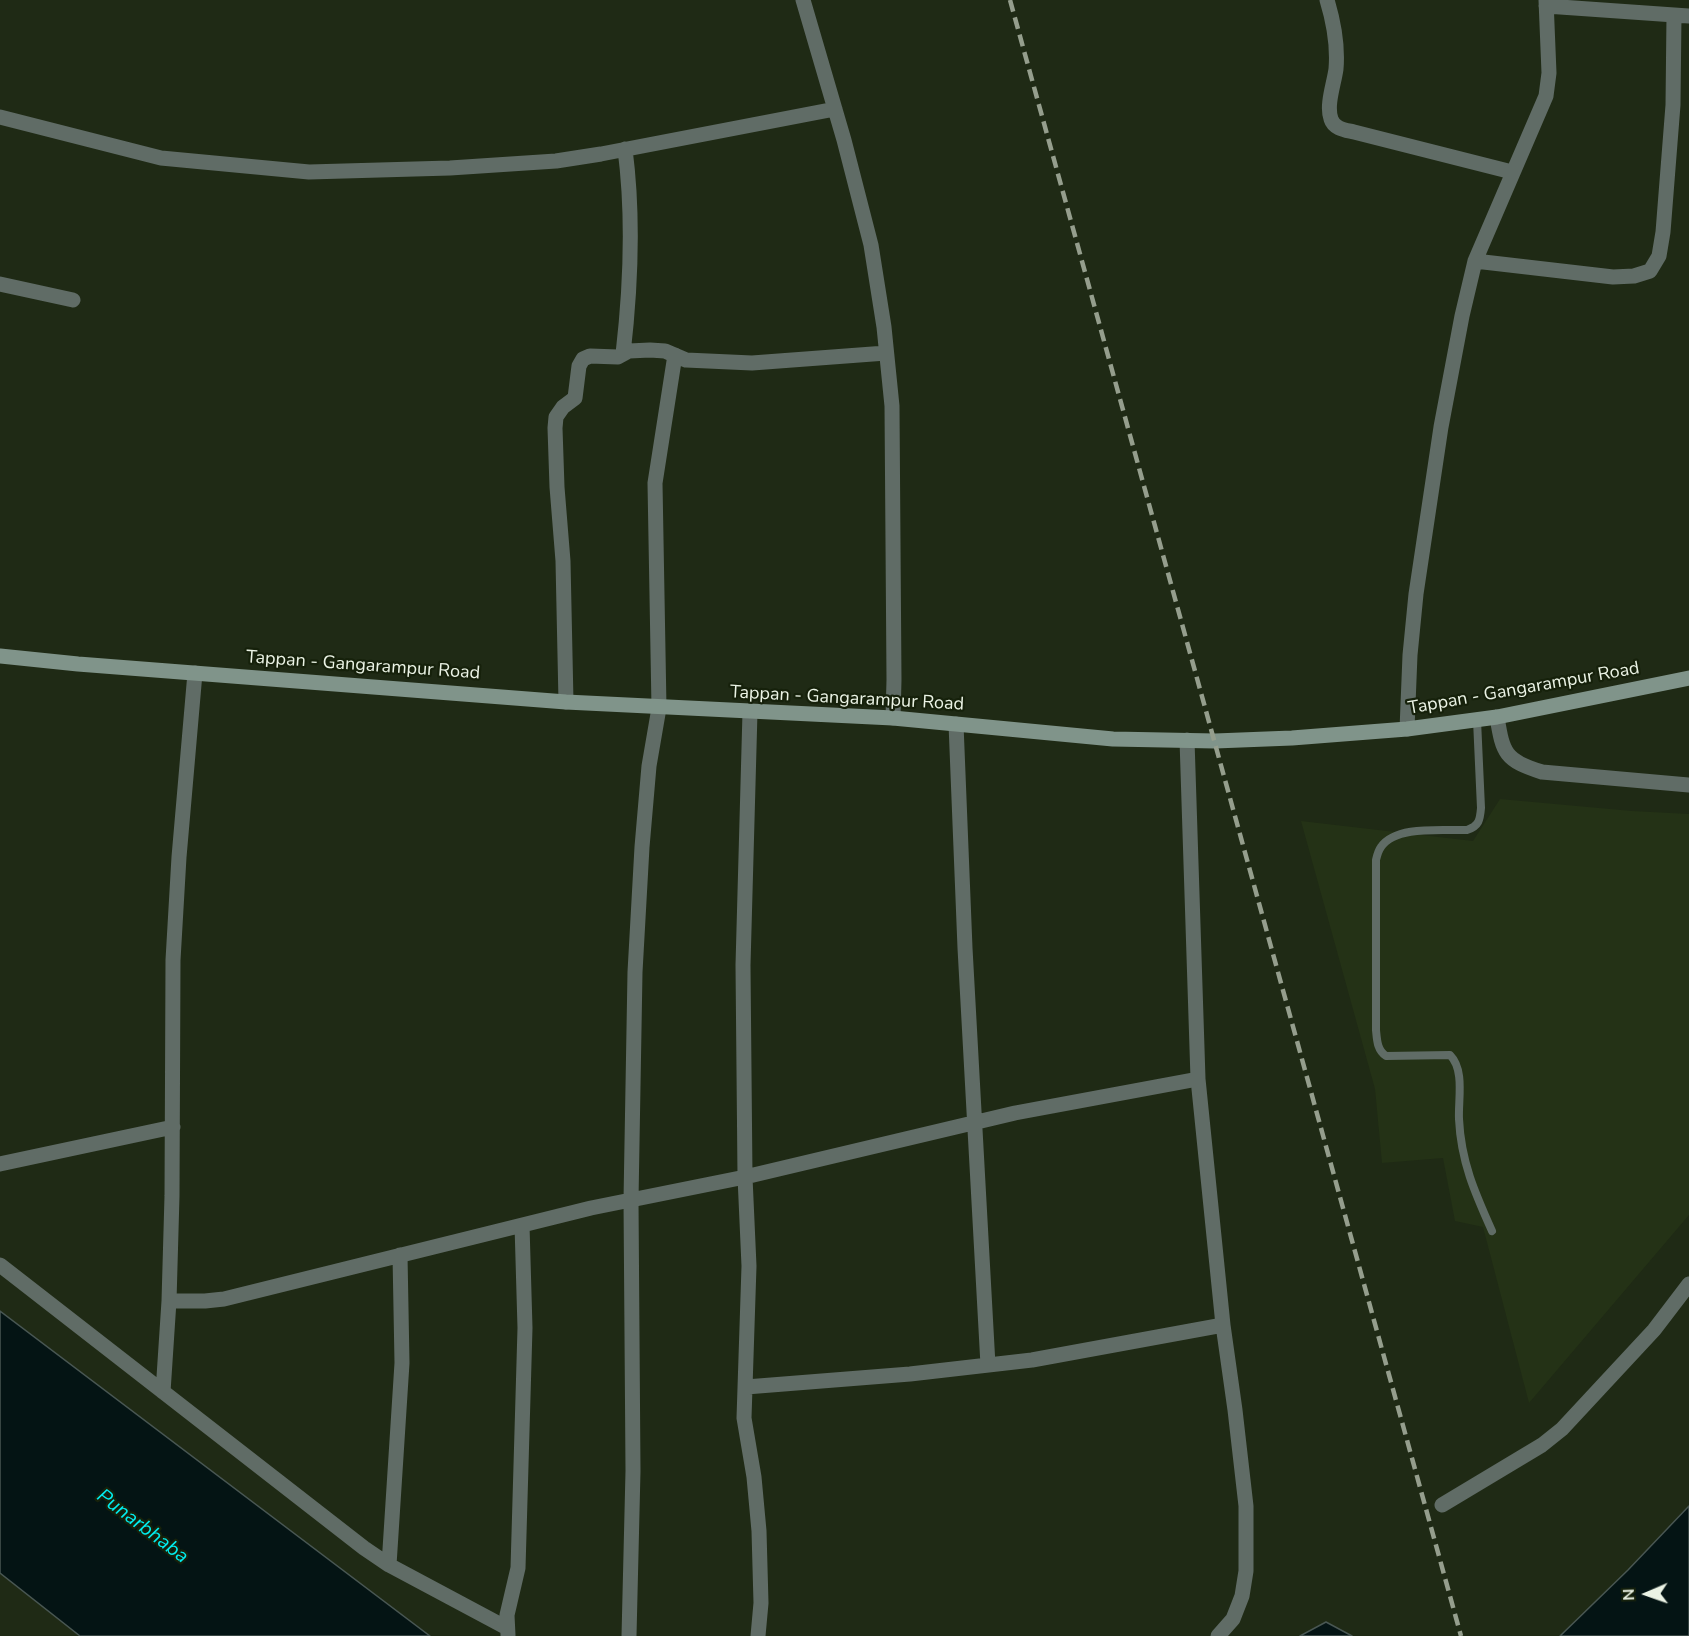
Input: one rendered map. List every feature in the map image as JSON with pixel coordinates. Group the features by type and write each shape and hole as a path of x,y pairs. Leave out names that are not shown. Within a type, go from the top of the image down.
{"main road":[{"name":"Tappan - Gangarampur Road","path":"0,656 567,702 892,718 1113,739 1187,740 1292,738 1407,729 1497,717 1689,678"}],"street":[{"path":"803,0 871,245 886,353 892,406 894,669 892,718"},
{"path":"1327,0 1333,20 1336,44 1336,68 1330,111 1333,124 1340,129 1512,172"},
{"path":"1407,729 1410,655 1418,583 1447,394 1475,261 1546,96 1549,73 1546,3 1682,16 1663,232 1659,256 1650,271 1634,276 1613,277 1475,261"},
{"path":"0,117 161,158 309,172 450,168 556,161 835,109"},
{"path":"623,354 632,229 625,149"},
{"path":"0,284 73,300"},
{"path":"567,702 563,561 555,447 556,417 575,398 579,366 584,359 590,356 618,357 629,351 650,350 675,355 686,360 752,363 886,353"},
{"path":"629,1636 633,1471 631,1200 638,905 650,766 659,708 655,483 675,355"},
{"path":"163,1392 169,1301 173,1127 173,960 195,673"},
{"path":"750,712 743,964 745,1177 750,1266 744,1418 754,1478 759,1532 761,1603 758,1636"},
{"path":"1497,717 1501,744 1507,755 1524,766 1542,772 1689,785"},
{"path":"956,724 974,1124 988,1365"},
{"path":"1187,740 1198,1079 1223,1325 1246,1506 1246,1571 1242,1596 1233,1619 1218,1636"},
{"path":"169,1301 224,1299 631,1200 745,1177 1059,1104 1198,1079"},
{"path":"0,1164 173,1127"},
{"path":"508,1632 507,1615 518,1568 525,1328 522,1225"},
{"path":"389,1565 402,1363 400,1255"},
{"path":"0,1265 364,1548 389,1565 508,1632"},
{"path":"1442,1505 1542,1445 1562,1429 1654,1330 1689,1284"},
{"path":"746,1387 1032,1360 1223,1325"}],"lane":[{"path":"1477,720 1481,808 1479,822 1474,828 1467,830 1400,833 1390,838 1380,848 1376,860 1376,1030 1377,1044 1381,1053 1386,1056 1450,1056 1456,1061 1463,1160 1470,1182 1492,1231"}],"shaded area":[{"path":"1500,799 1689,814 1689,1215 1529,1403 1483,1227 1455,1221 1443,1158 1382,1163 1375,1089 1301,821 1473,841"}],"water":[{"name":"Punarbhaba","path":"0,1311 430,1636 80,1636 0,1573"},
{"path":"1689,1506 1689,1636 1560,1636 1628,1570"},
{"path":"1326,1622 1352,1636 1300,1636"}],"railway":[{"path":"1010,0 1461,1636"}]}
